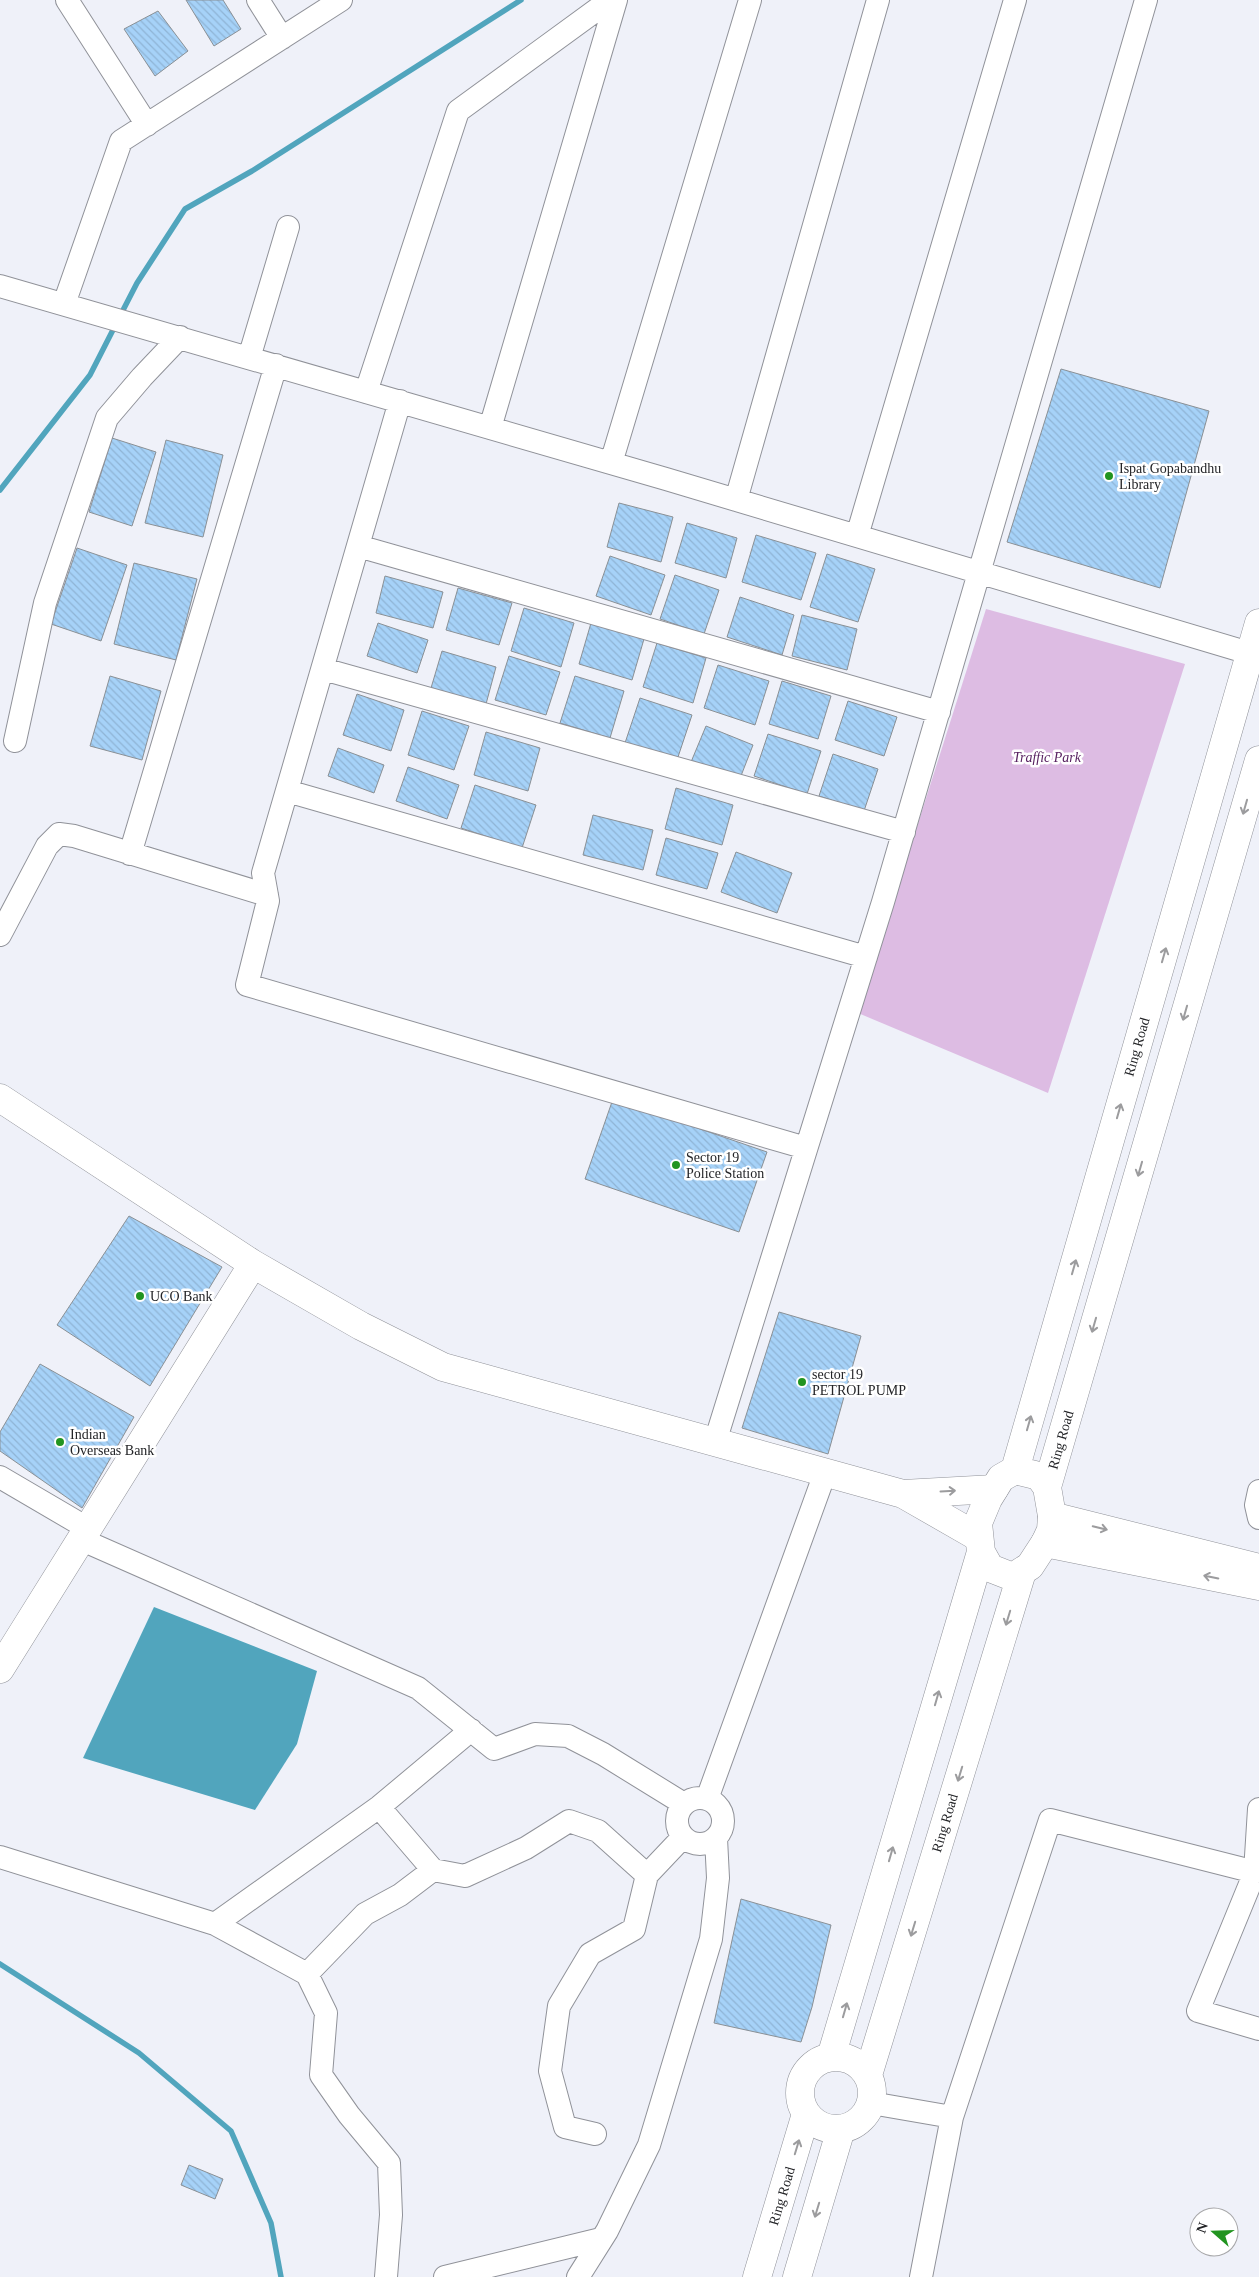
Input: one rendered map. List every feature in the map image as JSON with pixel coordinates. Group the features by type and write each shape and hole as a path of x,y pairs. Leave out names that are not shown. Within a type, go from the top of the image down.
{"main road":[{"name":"Ring Road","path":"1016,1470 1255,655 1259,623"},
{"name":"Ring Road","path":"1047,1487 1259,760"},
{"path":"0,1098 253,1264 361,1326 443,1367 903,1494 994,1489"},
{"path":"0,1669 253,1264"},
{"path":"831,2057 979,1544 981,1514 1001,1478 1016,1470 1039,1476 1047,1487 1052,1516 1052,1530 1030,1566 1013,1577 990,1568 979,1544 903,1494"},
{"path":"1052,1516 1259,1568"},
{"path":"1045,1543 1259,1586"},
{"name":"Ring Road","path":"868,2075 1022,1572"},
{"path":"831,2057 846,2058 858,2064 868,2075 872,2088 871,2103 865,2115 851,2126 841,2129 828,2129 814,2122 806,2114 800,2098 800,2086 807,2071 817,2062 831,2057"},
{"name":"Ring Road","path":"757,2277 806,2114"},
{"path":"797,2277 841,2129"}],"street":[{"path":"67,0 147,124"},
{"path":"258,0 282,38"},
{"path":"64,304 121,141 341,0"},
{"path":"366,392 458,111 610,0"},
{"path":"490,428 616,0"},
{"path":"611,463 750,0"},
{"path":"736,500 878,0"},
{"path":"857,536 1015,0"},
{"path":"714,1442 904,832 1146,0"},
{"path":"249,358 288,227"},
{"path":"0,286 611,463 1255,655"},
{"path":"15,741 45,603 107,418 180,337"},
{"path":"130,854 276,365"},
{"path":"400,402 263,873 268,901 247,985 806,1148"},
{"path":"358,546 939,712"},
{"path":"323,669 904,832"},
{"path":"287,791 866,957"},
{"path":"0,934 47,846 59,834 74,836 267,895"},
{"path":"707,1799 825,1473"},
{"path":"0,1477 83,1534 418,1688 494,1748 535,1734 568,1736 603,1754 684,1804"},
{"path":"1259,1491 1256,1505 1259,1518"},
{"path":"215,1924 379,1807 471,1730"},
{"path":"692,1799 707,1799 717,1805 722,1814 722,1829 716,1838 699,1844 692,1843 683,1837 678,1828 677,1820 679,1810 684,1804 692,1799"},
{"path":"379,1807 433,1870 465,1876 526,1848 569,1821 598,1831 647,1875"},
{"path":"1259,1809 1255,1872 1198,2011 1259,2029"},
{"path":"921,2277 952,2117 1050,1820 1255,1872"},
{"path":"595,2134 566,2126 550,2071 558,2006 590,1954 634,1929 647,1875 683,1837"},
{"path":"578,2277 601,2239 649,2145 711,1939 718,1878 716,1838"},
{"path":"0,1857 215,1924 307,1974 326,2013 321,2075 349,2115 390,2163 391,2215 386,2277"},
{"path":"307,1974 365,1914 400,1895 433,1870"},
{"path":"871,2103 952,2117"},
{"path":"445,2277 601,2239"}],"green space":[{"name":"Traffic Park","path":"986,609 1185,664 1048,1093 858,1013"}],"water":[{"path":"154,1607 317,1671 297,1744 255,1810 83,1758"}],"building":[{"path":"186,0 223,0 241,29 214,46"},
{"path":"158,11 188,51 155,76 124,29"},
{"name":"Ispat Gopabandhu Library","path":"1061,369 1209,411 1160,588 1007,542"},
{"path":"112,438 156,452 132,526 89,512"},
{"path":"166,440 223,455 203,537 145,523"},
{"path":"619,503 673,517 661,562 607,547"},
{"path":"687,523 737,538 726,578 675,563"},
{"path":"756,535 816,553 801,600 742,582"},
{"path":"77,548 127,565 101,641 51,624"},
{"path":"827,554 875,569 858,622 810,607"},
{"path":"610,556 665,575 651,615 596,596"},
{"path":"134,563 197,579 176,660 114,644"},
{"path":"675,575 719,590 704,634 660,619"},
{"path":"385,576 443,592 433,628 376,613"},
{"path":"458,588 512,603 499,645 446,630"},
{"path":"740,597 794,615 782,655 727,637"},
{"path":"524,608 574,623 561,667 511,651"},
{"path":"802,615 857,629 847,670 792,656"},
{"path":"378,623 428,640 417,673 367,656"},
{"path":"591,623 644,639 632,680 579,664"},
{"path":"657,643 706,658 693,703 643,687"},
{"path":"442,651 496,667 486,704 431,688"},
{"path":"509,656 560,672 546,715 495,700"},
{"path":"718,665 769,681 755,725 704,708"},
{"path":"110,676 161,691 142,760 90,746"},
{"path":"575,676 624,691 610,738 560,723"},
{"path":"782,681 831,696 818,739 769,724"},
{"path":"357,694 404,710 391,751 343,735"},
{"path":"640,698 692,715 677,760 625,743"},
{"path":"848,701 897,717 884,756 835,740"},
{"path":"422,711 469,726 454,770 408,755"},
{"path":"706,726 753,745 739,781 691,762"},
{"path":"486,732 540,748 528,791 474,775"},
{"path":"768,734 821,751 807,794 754,776"},
{"path":"338,748 384,765 374,793 328,776"},
{"path":"833,754 878,769 864,811 819,796"},
{"path":"408,767 459,785 447,819 396,801"},
{"path":"475,785 536,805 522,848 461,828"},
{"path":"676,788 733,805 722,845 665,829"},
{"path":"593,815 653,830 643,870 583,855"},
{"path":"666,838 718,853 707,889 656,875"},
{"path":"736,852 792,873 777,913 721,892"},
{"name":"Sector 19 Police Station","path":"613,1099 767,1152 739,1232 585,1179"},
{"name":"UCO Bank","path":"129,1216 222,1267 150,1386 57,1325"},
{"name":"sector 19 PETROL PUMP","path":"779,1312 861,1336 828,1454 742,1428"},
{"name":"Indian Overseas Bank","path":"40,1364 134,1417 82,1508 0,1451 0,1432"},
{"path":"741,1899 831,1925 812,2007 801,2042 714,2023"},
{"path":"189,2165 223,2179 215,2199 181,2185"}],"waterway":[{"path":"120,316 137,283 185,209 252,171 521,0"},
{"path":"0,490 90,375 116,324"},
{"path":"0,1964 139,2053 231,2131 271,2223 281,2277"}],"place":[{"name":"Ispat Gopabandhu Library","path":"1109,476"},
{"name":"Sector 19 Police Station","path":"676,1165"},
{"name":"UCO Bank","path":"140,1296"},
{"name":"sector 19 PETROL PUMP","path":"802,1382"},
{"name":"Indian Overseas Bank","path":"60,1442"}]}
